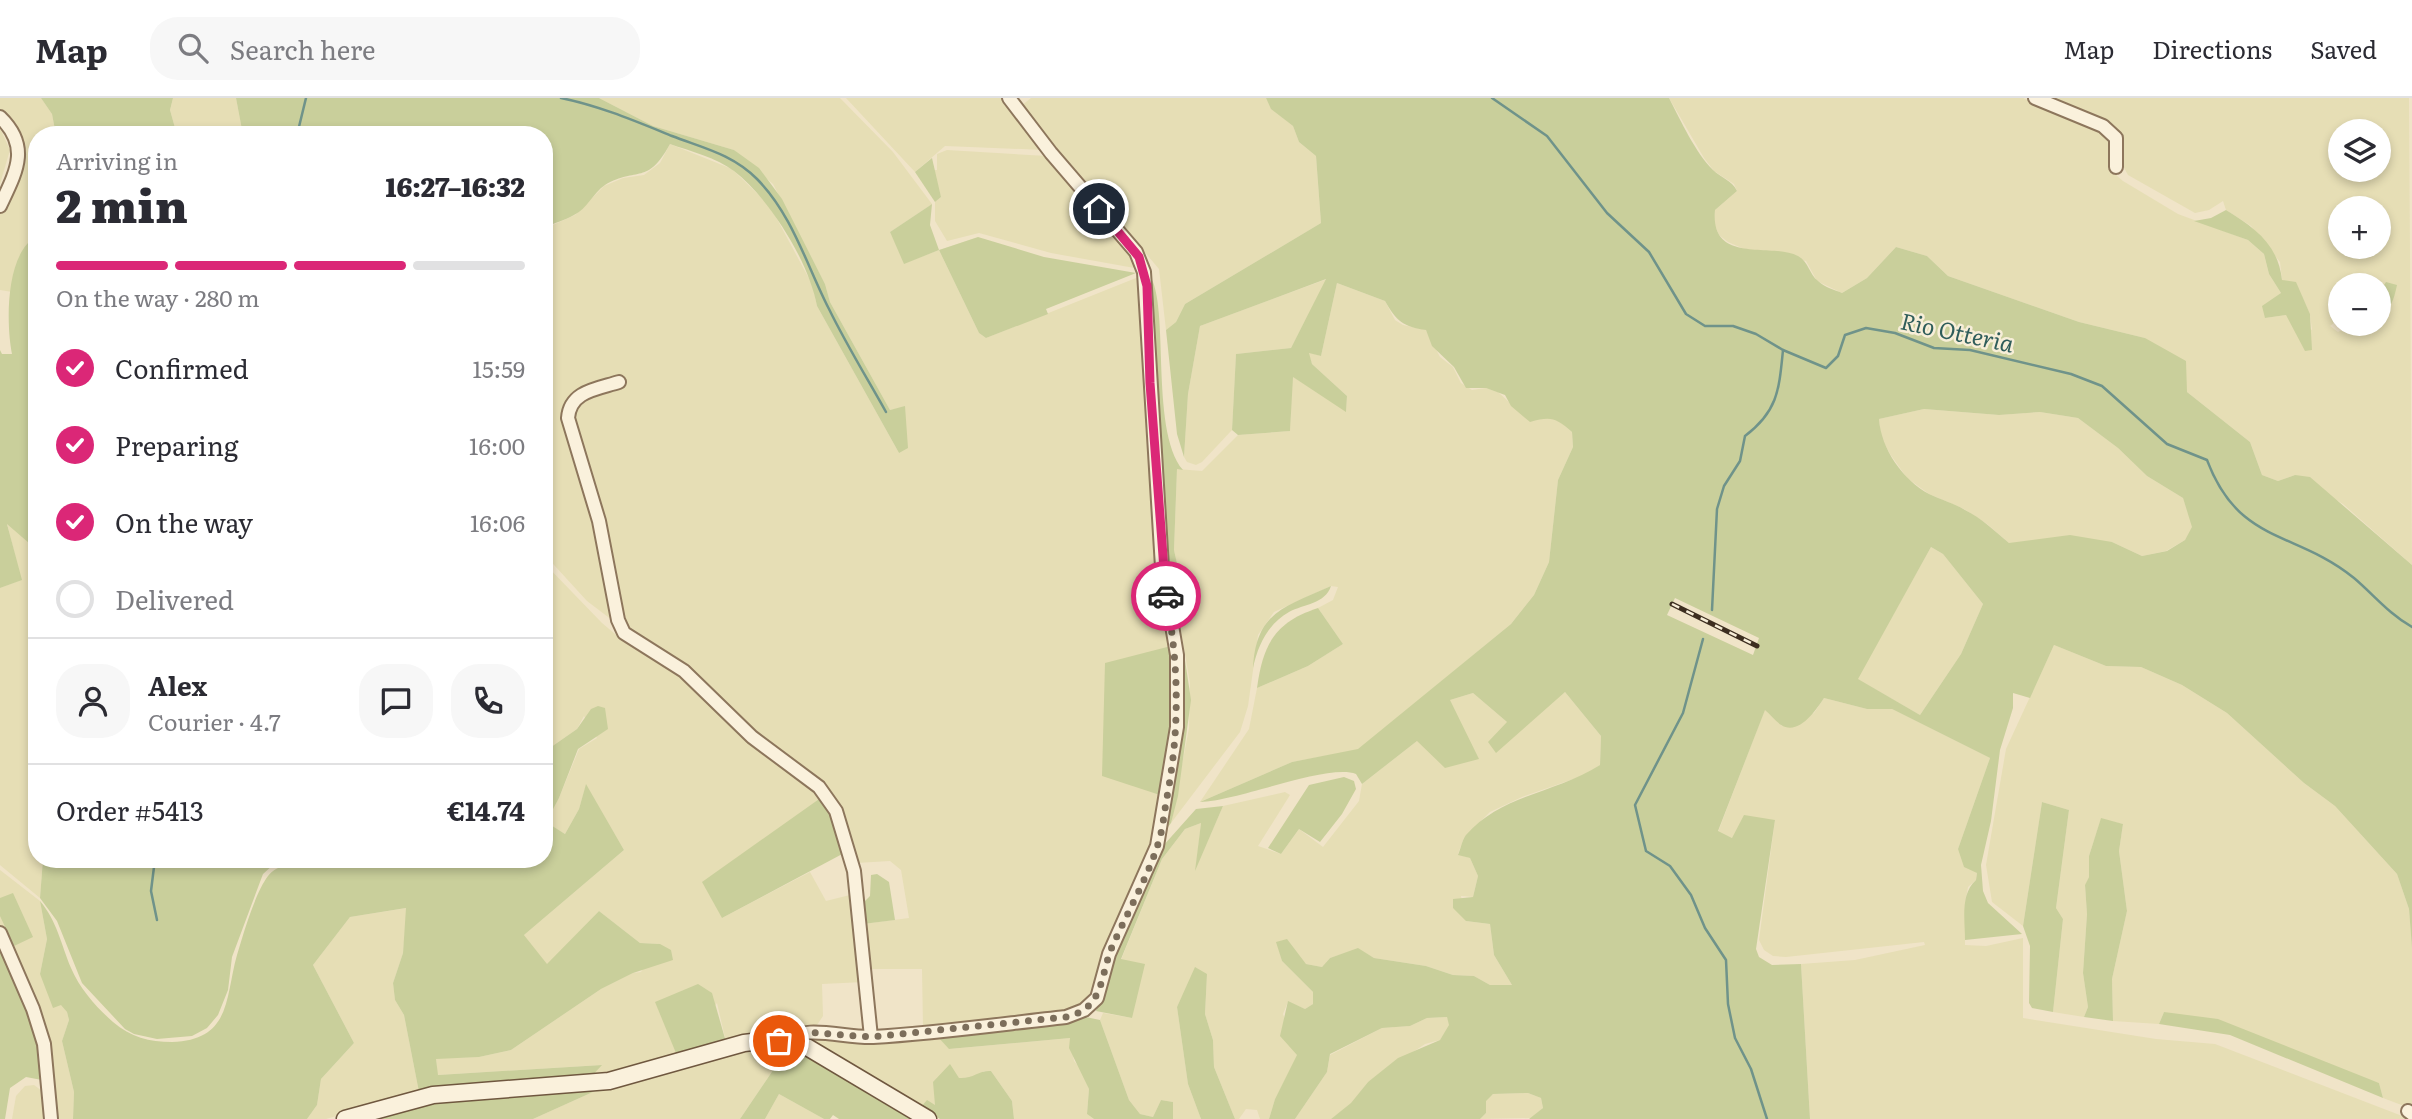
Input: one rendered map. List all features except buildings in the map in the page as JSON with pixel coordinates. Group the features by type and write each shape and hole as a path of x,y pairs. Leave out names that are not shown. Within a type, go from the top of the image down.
{"main road":[{"path":"345,1119 433,1095 609,1081 744,1043 779,1041 807,1047 928,1119"}],"street":[{"path":"779,1041 804,1032 871,1037 1066,1017 1091,1005 1099,994 1109,954 1157,846 1172,772 1178,720 1177,655 1162,567 1149,377 1147,291 1142,264 1136,252 1051,153 1009,98"},
{"path":"2035,98 2104,127 2116,138 2116,167"},
{"path":"0,117 16,135 19,153 13,177 0,206"},
{"path":"619,382 579,396 570,406 568,418 599,521 619,624 632,640 688,674 747,732 800,770 830,800 839,818 852,863 871,1037"},
{"path":"0,933 29,1000 44,1044 51,1119"}],"shaded area":[{"path":"0,98 41,98 52,114 54,126 28,126 28,244 16,266 12,292 0,290 0,214 20,162 0,113"},
{"path":"173,98 236,98 241,126 174,126 170,110"},
{"path":"599,98 840,98 893,152 932,204 890,232 905,263 939,250 979,333 986,338 1141,276 1171,646 1163,796 1157,829 1093,995 1070,1012 923,1028 922,969 869,969 863,924 909,918 901,870 890,861 856,863 844,816 755,734 634,636 624,623 572,417 584,389 565,426 594,521 612,620 587,601 553,564 553,225 575,215 604,186 623,178 644,175 660,163 670,144 732,169 770,206 813,286 817,306 899,453 905,407 890,410 830,302 825,284 773,184 734,150 653,126"},
{"path":"846,98 1006,98 1044,150 945,146 915,172"},
{"path":"1031,98 1266,98 1272,109 1293,126 1299,142 1316,156 1321,223 1185,304 1176,322 1166,330 1159,269 1021,106"},
{"path":"1669,98 2023,98 2108,136 2113,159 2108,168 2123,181 2178,214 2248,240 2264,254 2269,274 2281,293 2265,318 2286,315 2312,330 2310,314 2303,299 2282,280 2280,262 2251,226 2226,210 2223,201 2209,210 2195,213 2128,175 2123,166 2121,139 2048,98 2409,98 2412,565 2343,504 2295,475 2278,481 2262,475 2250,442 2187,392 2145,338 2079,322 1948,276 1927,256 1896,247 1867,278 1842,293 1817,281 1806,261 1744,249 1719,235 1714,223 1715,210 1737,191 1734,184 1714,171"},
{"path":"0,128 10,150 0,184"},
{"path":"947,150 1047,156 1127,247 1140,269 1051,253 979,233 947,241 935,221 935,202 941,197 933,170 937,170 937,154"},
{"path":"1327,279 1291,348 1236,354 1232,430 1202,462 1196,465 1187,462 1184,457 1188,394 1200,326"},
{"path":"1337,283 1385,301 1395,320 1403,325 1426,330 1440,357 1453,367 1461,383 1472,390 1486,388 1498,392 1522,414 1557,419 1572,432 1573,447 1558,480 1549,562 1534,595 1511,624 1358,750 1292,762 1200,802 1249,729 1257,688 1308,666 1343,644 1318,608 1333,600 1338,587 1331,586 1274,612 1258,635 1248,706 1240,732 1171,823 1189,728 1190,683 1180,626 1186,604 1174,550 1177,469 1202,471 1238,435 1290,431 1292,376 1346,411 1347,396 1312,364 1308,352 1321,356"},
{"path":"1924,409 1999,415 2040,412 2078,418 2118,448 2147,476 2183,498 2193,527 2185,540 2166,551 2142,556 2112,542 2009,543 1964,509 1929,494 1907,478 1890,454 1880,435 1879,419"},
{"path":"7,523 28,542 28,868 42,868 40,898 0,865 0,588 21,580"},
{"path":"1931,547 1943,554 1983,604 1961,654 1920,715 1857,679"},
{"path":"553,572 621,639 674,668 822,797 722,918 810,872 826,901 854,894 864,982 822,984 823,1016 817,1025 751,1035 726,1042 717,1003 678,1058 589,1079 601,1065 437,1075 436,1058 479,1057 511,1050 601,989 633,973 641,972 660,944 640,943 599,911 547,965 524,935 624,850 586,785 579,809 565,834 553,827 553,808 579,749 597,738 584,716 577,729 553,746"},
{"path":"2054,645 2106,666 2141,667 2182,685 2227,713 2304,783 2335,806 2397,874 2409,909 2412,948 2412,1109 2383,1098 2379,1083 2164,1012 2159,1024 2113,1021 2112,979 2127,911 2119,851 2123,824 2101,819 2089,856 2089,877 2085,886 2087,914 2083,973 2088,1007 2084,1017 2053,1012 2063,919 2056,908 2069,810 2042,802 2023,926 1992,902 1986,865 2006,749"},
{"path":"1565,692 1601,736 1600,765 1585,775 1522,797 1490,812 1464,838 1458,854 1470,858 1478,876 1473,897 1461,896 1466,921 1490,924 1494,955 1512,985 1490,985 1474,976 1453,975 1426,966 1374,958 1358,949 1330,958 1322,967 1306,964 1277,942 1282,961 1313,992 1313,1004 1305,1009 1288,1002 1283,1014 1298,1055 1275,1099 1269,1119 1260,1119 1257,1110 1246,1109 1239,1119 1235,1119 1214,1067 1213,1040 1205,1014 1207,975 1196,968 1177,1007 1188,1084 1201,1119 1173,1119 1173,1102 1161,1100 1153,1117 1140,1114 1129,1100 1100,1020 1103,1013 1132,1018 1121,960 1162,859 1185,829 1201,823 1196,867 1223,806 1285,792 1290,795 1258,846 1281,854 1299,829 1323,847 1359,801 1362,784 1417,741 1450,700 1473,693 1507,722"},
{"path":"1824,698 1867,709 1892,709 1990,758 1958,849 1977,873 1976,880 1968,887 1965,904 1965,945 1986,946 2023,938 2023,1018 2156,1039 2215,1044 2410,1119 1810,1119 1801,964 1855,960 1925,945 1924,942 1786,957 1773,956 1764,950 1759,940 1775,820 1732,838 1718,832 1765,709 1782,726 1814,713"},
{"path":"0,870 40,901 47,939 40,974 67,1012 69,1020 62,1041 74,1092 73,1119 54,1119 49,1048 0,927"},
{"path":"407,908 403,953 393,983 395,1000 404,1015 419,1092 326,1119 307,1119 317,1105 321,1079 354,1043 313,965 350,917"},
{"path":"1447,1017 1450,1025 1440,1040 1425,1044 1368,1082 1351,1104 1331,1119 1295,1119 1327,1072 1330,1055 1382,1028 1410,1026 1427,1018"},
{"path":"937,1036 950,1049 1070,1038 1074,1061 1082,1070 1089,1089 1087,1114 1094,1119 1014,1119 1012,1101 991,1071 984,1071 973,1079 959,1078 935,1106 921,1107 809,1038"},
{"path":"748,1047 788,1048 740,1119 533,1119 604,1087"},
{"path":"34,1085 42,1091 47,1119 12,1119 16,1096 25,1086"},
{"path":"1528,1093 1541,1098 1543,1108 1532,1118 1480,1119 1486,1113 1485,1101 1493,1094"},
{"path":"779,1094 824,1119 765,1119"}],"green space":[{"path":"41,98 173,98 170,110 174,126 54,126 52,114"},
{"path":"236,98 599,98 653,126 734,150 759,168 782,199 825,284 830,302 890,410 905,406 908,448 899,453 817,306 806,270 786,232 748,183 720,162 670,144 662,157 648,170 605,185 579,212 553,225 553,126 241,126"},
{"path":"1266,98 1669,98 1700,154 1713,170 1737,191 1715,210 1716,227 1722,238 1732,245 1798,256 1820,283 1842,293 1867,278 1896,247 1927,256 1948,276 2079,322 2145,338 2186,361 2187,392 2250,442 2262,475 2278,481 2295,475 2310,477 2412,565 2412,948 2409,909 2397,874 2335,806 2304,783 2227,713 2182,685 2141,667 2106,666 2054,645 2030,698 2013,693 2013,708 2000,750 1991,821 1981,865 1983,891 1988,903 2022,934 1965,940 1965,900 1977,873 1964,867 1958,849 1990,758 1892,709 1867,709 1824,698 1806,720 1794,727 1781,725 1765,710 1718,831 1732,838 1744,815 1775,820 1756,949 1759,957 1772,965 1801,964 1810,1119 1529,1119 1543,1108 1541,1098 1528,1093 1493,1094 1486,1101 1486,1113 1480,1119 1331,1119 1351,1103 1368,1082 1398,1058 1440,1040 1449,1025 1447,1017 1427,1018 1410,1026 1382,1028 1330,1054 1327,1072 1295,1119 1269,1119 1275,1099 1297,1055 1280,1036 1288,1001 1305,1009 1313,1004 1313,992 1282,961 1276,942 1287,939 1306,964 1322,967 1330,958 1358,948 1374,958 1426,966 1453,975 1474,976 1490,985 1512,985 1494,955 1490,924 1466,921 1453,908 1453,899 1473,897 1478,876 1470,858 1458,855 1466,835 1480,821 1513,802 1566,782 1600,765 1601,736 1565,692 1496,753 1488,742 1507,722 1473,693 1450,700 1479,759 1445,768 1417,741 1362,784 1356,774 1325,774 1237,796 1200,802 1292,762 1358,749 1511,624 1534,595 1549,562 1558,480 1573,447 1572,432 1553,419 1530,422 1511,406 1505,395 1486,388 1466,388 1454,367 1432,346 1426,330 1401,322 1385,301 1337,283 1321,356 1309,353 1312,364 1347,396 1346,412 1293,377 1290,431 1238,435 1232,430 1236,354 1291,348 1326,279 1200,326 1188,394 1184,457 1177,434 1166,330 1176,322 1185,304 1321,223 1316,156 1299,142 1293,126 1271,109","holes":["1924,409 1999,415 2040,412 2078,418 2118,448 2147,476 2183,498 2192,527 2185,540 2167,551 2142,556 2112,542 2070,535 2009,543 1971,513 1919,488 1895,462 1884,441 1879,419","1931,547 1943,554 1983,604 1961,654 1920,715 1858,679","1675,598 1759,638 1753,655 1667,615"]},
{"path":"932,158 941,197 935,202 915,172"},
{"path":"932,204 930,225 939,250 904,264 890,232"},
{"path":"2226,210 2263,238 2276,256 2282,280 2296,282 2310,314 2312,350 2305,351 2286,315 2265,318 2262,306 2281,293 2269,274 2264,254 2248,240 2194,221 2211,218"},
{"path":"978,237 1044,257 1136,273 1046,309 1048,314 986,338 979,333 939,250"},
{"path":"28,243 28,542 7,524 22,580 0,588 0,350 2,354 12,354 10,290 13,273"},
{"path":"1147,272 1154,286 1158,307 1166,425 1172,451 1183,470 1177,469 1174,550 1186,604 1180,627 1191,700 1178,796 1171,823 1165,831 1182,728"},
{"path":"2391,283 2397,285 2391,303"},
{"path":"1331,586 1324,597 1289,612 1275,623 1261,643 1253,668 1255,649 1267,623 1287,606"},
{"path":"1318,608 1343,644 1308,666 1257,688 1263,659 1274,637 1291,620"},
{"path":"1171,646 1173,725 1163,796 1102,776 1105,663"},
{"path":"598,706 605,708 608,729 578,749 553,809 553,746 577,729 591,709"},
{"path":"1344,777 1354,781 1356,789 1342,814 1320,842 1299,829 1281,854 1268,848 1309,785"},
{"path":"586,784 624,850 524,935 547,964 599,911 640,943 660,944 671,950 673,960 633,973 601,989 511,1050 479,1057 436,1059 438,1075 602,1065 589,1079 419,1092 404,1015 395,1000 393,983 403,953 406,908 350,917 313,965 354,1043 321,1079 317,1105 307,1119 73,1119 74,1092 62,1041 69,1020 61,1005 53,1008 40,974 47,939 40,901 55,925 71,968 89,997 107,1016 127,1031 148,1040 172,1042 192,1039 206,1033 216,1025 223,1014 250,914 263,883 277,869 553,868 553,826 565,834 579,809"},
{"path":"822,797 846,852 722,918 702,882"},
{"path":"2042,802 2069,810 2056,908 2063,919 2053,1012 2032,1008 2029,1003 2030,946 2023,926"},
{"path":"1223,806 1195,871 1201,823 1185,829 1162,859 1121,959 1145,964 1132,1018 1096,1011 1113,959 1163,846 1196,809"},
{"path":"2101,818 2123,824 2119,851 2127,911 2112,979 2113,1021 2084,1017 2088,1007 2083,973 2087,914 2085,885 2089,877 2089,856"},
{"path":"42,868 270,868 263,874 232,957 228,990 218,1015 207,1028 192,1036 157,1039 125,1029 82,983 57,921 40,898"},
{"path":"877,874 889,882 895,920 863,924 861,905 870,896 871,875"},
{"path":"13,893 33,937 14,946 0,916 0,898"},
{"path":"0,939 30,1008 40,1043 42,1062 42,1080 26,1077 10,1088 5,1119 0,1119"},
{"path":"1195,967 1207,974 1205,1014 1213,1040 1214,1067 1235,1119 1201,1119 1188,1084 1177,1007"},
{"path":"698,984 712,993 726,1042 678,1058 655,1002"},
{"path":"2164,1012 2218,1019 2379,1083 2383,1098 2230,1035 2159,1024"},
{"path":"1081,1016 1100,1020 1129,1100 1140,1114 1153,1117 1161,1100 1173,1102 1173,1119 1094,1119 1087,1114 1089,1089 1069,1048 1070,1038 949,1049 937,1036"},
{"path":"788,1048 801,1051 917,1119 839,1119 833,1115 830,1119 824,1119 779,1094 765,1119 740,1119"},
{"path":"950,1064 959,1078 991,1071 1012,1101 1014,1119 940,1119 921,1107 927,1100 935,1105 933,1082"},
{"path":"604,1087 533,1119 360,1119 408,1104"}],"waterway":[{"path":"299,126 306,98"},
{"path":"561,98 617,114 717,153 738,163 757,179 789,224 836,322 886,412"},
{"name":"Rio Otteria","path":"1492,98 1547,136 1607,213 1649,252 1686,314 1705,326 1733,326 1756,334 1783,350 1826,368 1838,356 1845,335 1866,328 1895,333 1934,348 1970,350 2071,374 2102,386 2167,444 2207,460 2220,488 2235,508 2252,522 2332,563 2412,627"},
{"path":"1712,610 1717,509 1724,486 1740,461 1745,436 1764,418 1775,399 1783,350"},
{"path":"1703,639 1683,713 1635,805 1646,851 1670,866 1691,895 1705,928 1726,960 1728,1004 1735,1038 1751,1069 1767,1119"},
{"path":"154,868 151,891 157,920"}],"railway":[{"path":"1672,604 1757,646"}],"way so far":[{"path":"779,1041 804,1032 871,1037 1066,1017 1084,1010 1094,1002 1099,994 1109,954 1159,842 1172,772 1178,720 1177,668 1166,596"}],"route":[{"path":"1099,209 1139,257 1147,286 1150,383 1166,596"}]}
